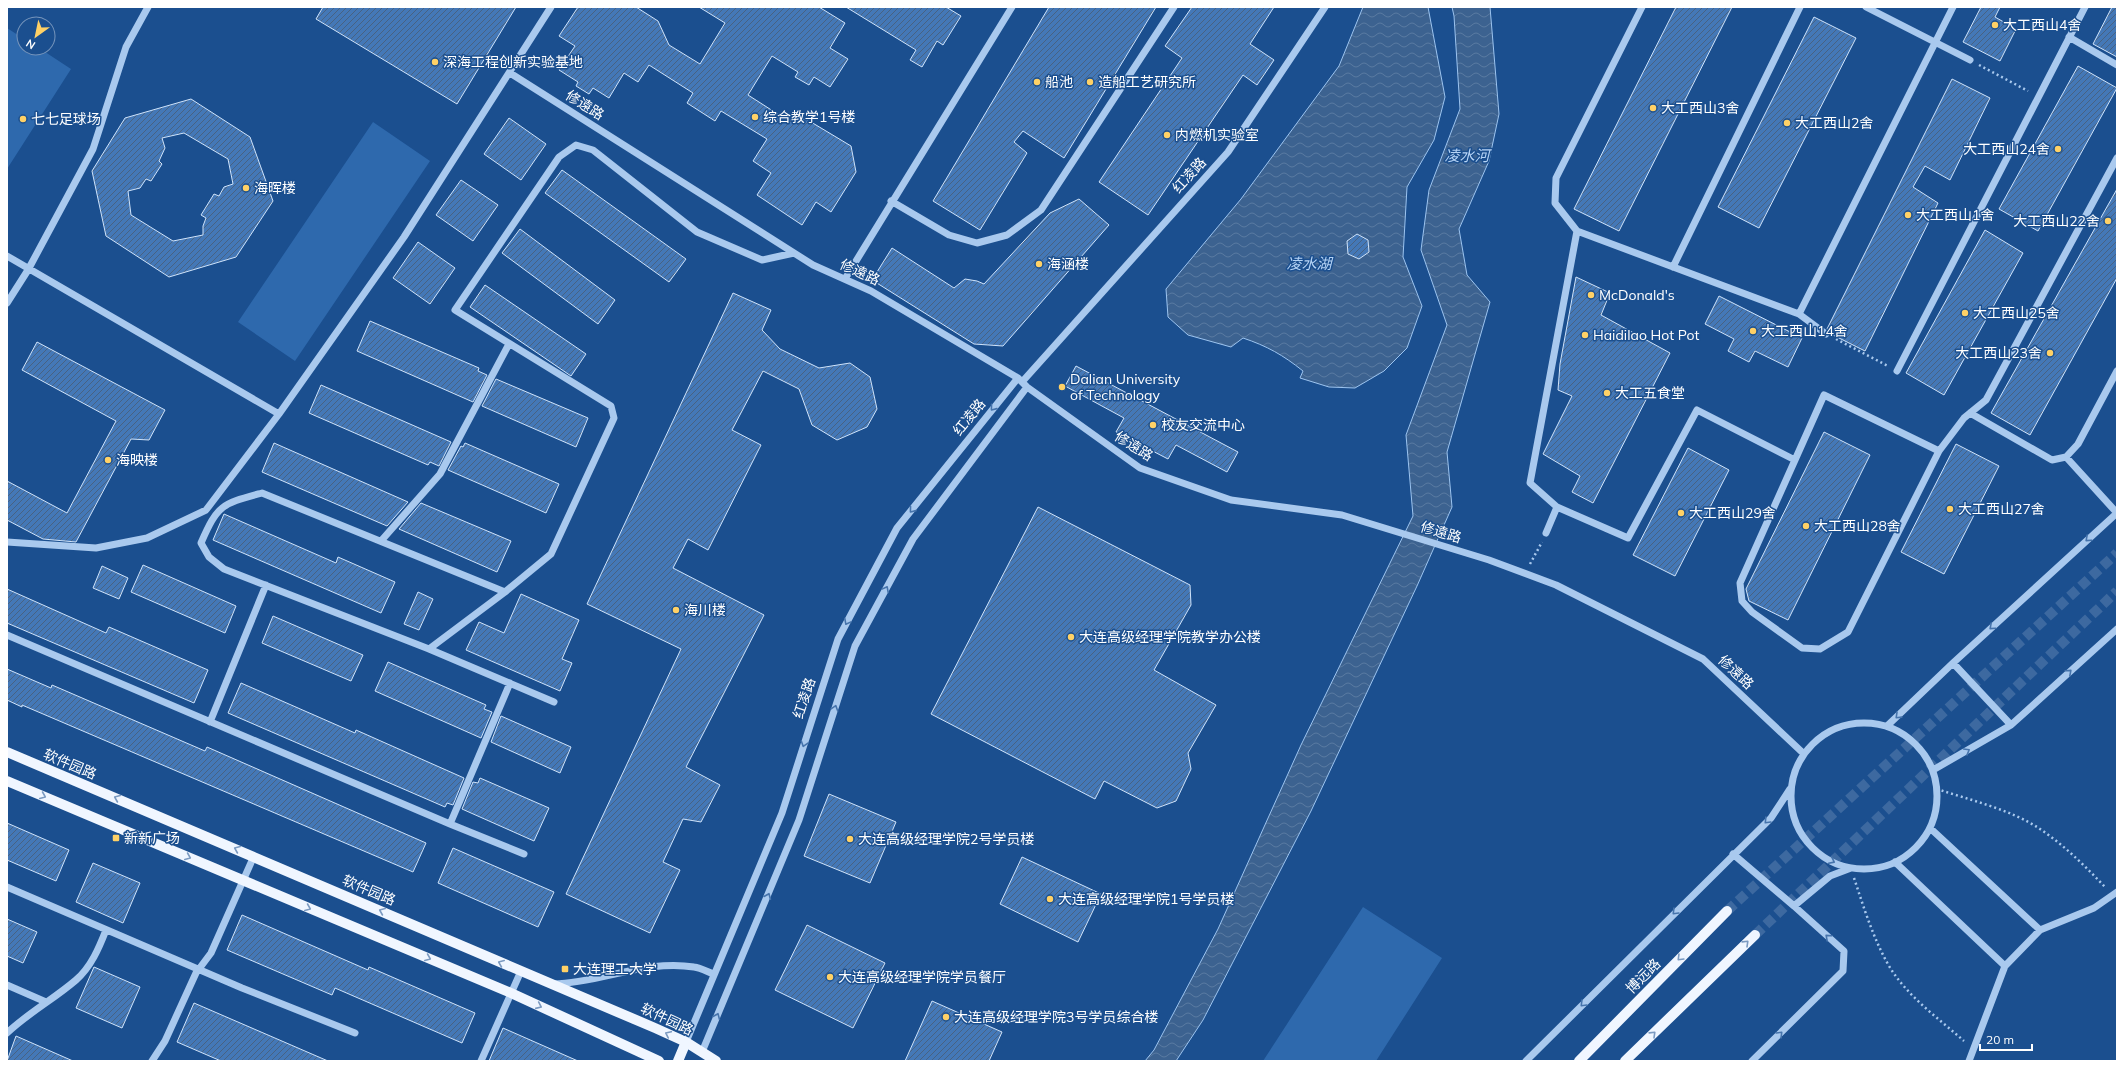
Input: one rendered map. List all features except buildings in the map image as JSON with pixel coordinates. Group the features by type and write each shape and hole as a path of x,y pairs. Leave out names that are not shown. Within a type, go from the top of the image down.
{"main road":[{"name":"软件园路","path":"7,752 254,856 686,1042 700,1056 716,1061"},
{"path":"7,781 511,993 659,1061"},
{"name":"博远路","path":"1579,1061 1727,911"},
{"path":"1625,1061 1755,935"},
{"name":"红凌路","path":"678,1061 686,1042"}],"street":[{"path":"7,303 28,270 93,149 126,47 148,7"},
{"path":"7,542 96,548 147,538 206,510 279,414 404,237 551,7"},
{"path":"845,278 891,201 1012,7"},
{"path":"891,201 949,235 977,243 1007,235 1041,210 1174,7"},
{"name":"红凌路","path":"686,1042 782,813 838,639 897,528 1022,382 1228,152 1326,7"},
{"path":"1642,7 1556,178 1555,203 1577,231 1799,314 1826,334"},
{"path":"1673,267 1800,7"},
{"path":"1866,7 1970,60"},
{"path":"1799,314 1953,7"},
{"path":"1897,371 2037,96 2085,7"},
{"path":"2069,37 2117,65"},
{"name":"修遠路","path":"510,73 813,265 872,291 1022,382 1140,468 1231,500 1342,515 1489,560 1556,585 1703,659 1803,753"},
{"path":"429,649 505,592 551,554 614,418 611,406 454,310 559,157 576,145 593,150 697,232 762,260 794,253"},
{"path":"1939,451 1824,395 1740,583 1742,600 1752,612 1802,648 1820,649 1848,632 1939,451 1970,413 1986,400 2117,158"},
{"path":"1577,231 1530,483 1557,507 1628,538 1698,410 1795,460"},
{"path":"7,256 28,270 279,414"},
{"path":"381,541 440,474 509,344"},
{"path":"1970,413 2052,460 2066,458 2078,444 2117,371"},
{"name":"红凌路","path":"700,1056 799,820 856,646 913,539 1022,382"},
{"path":"1888,726 1953,662 2117,513 2066,458"},
{"path":"505,592 262,493 228,502 213,517 201,543 209,557 224,568 429,649 554,702"},
{"path":"1546,533 1557,507"},
{"path":"210,722 266,585"},
{"path":"1933,770 2011,725 2117,630"},
{"path":"7,635 450,824 524,854"},
{"path":"1953,662 2011,725"},
{"path":"450,824 510,683"},
{"path":"1864,722 1888,726 1907,736 1923,751 1933,770 1937,789 1936,808 1930,828 1916,848 1895,862 1874,869 1851,868 1830,861 1813,848 1799,831 1792,811 1790,789 1794,770 1803,753 1820,736 1841,725 1864,722"},
{"path":"1526,1061 1771,818 1790,789"},
{"path":"1930,828 2040,930"},
{"path":"1733,854 1844,951 1843,971 1752,1061"},
{"path":"152,1061 165,1041 199,970 211,953 254,856"},
{"path":"1895,862 2005,966"},
{"path":"1794,906 1830,876 1851,868"},
{"path":"7,887 199,970 355,1033"},
{"path":"1969,1061 2005,966 2040,930 2094,908 2115,894"},
{"path":"7,1033 77,980 97,953 106,930"},
{"path":"550,984 573,984 633,969 664,966 695,967 714,974"},
{"path":"481,1061 521,972"},
{"path":"7,985 46,1002"}],"path":[{"path":"1970,60 2037,96"},
{"path":"1826,334 1897,371"},
{"path":"1526,574 1546,533"},
{"path":"1937,789 2003,811 2040,829 2082,862 2115,894"},
{"path":"1851,868 1873,934 1890,967 1917,1000 1973,1049"}],"shaded area":[{"name":"七七足球场","path":"7,28 16,34 16,56 51,56 71,69 7,169"},
{"path":"373,122 430,161 295,361 238,322"},
{"path":"1363,907 1442,958 1376,1061 1263,1061"}],"water":[{"name":"凌水湖","path":"1363,7 1428,7 1445,97 1434,140 1407,187 1403,257 1422,306 1407,348 1384,371 1355,388 1329,387 1300,378 1303,371 1296,365 1252,341 1243,338 1231,347 1188,335 1168,317 1166,289 1241,199 1339,66"},
{"name":"凌水河","path":"1452,7 1490,7 1499,114 1489,161 1459,229 1467,275 1490,302 1447,452 1452,507 1417,586 1311,811 1203,1020 1176,1061 1145,1061 1154,1050 1218,929 1301,745 1413,516 1406,435 1447,325 1421,250 1429,190 1460,109 1454,16"}],"tunnel":[{"path":"1727,911 2117,553"},
{"path":"1755,935 2117,591"}],"place":[{"name":"大工西山4舍","path":"1995,25"},
{"name":"深海工程创新实验基地","path":"435,62"},
{"name":"船池","path":"1037,82"},
{"name":"造船工艺研究所","path":"1090,82"},
{"name":"大工西山3舍","path":"1653,108"},
{"name":"综合教学1号楼","path":"755,117"},
{"name":"七七足球场","path":"23,119"},
{"name":"大工西山2舍","path":"1787,123"},
{"name":"内燃机实验室","path":"1167,135"},
{"name":"大工西山24舍","path":"2058,149"},
{"name":"海晖楼","path":"246,188"},
{"name":"大工西山1舍","path":"1908,215"},
{"name":"大工西山22舍","path":"2108,221"},
{"name":"海涵楼","path":"1039,264"},
{"name":"McDonald's","path":"1591,295"},
{"name":"大工西山25舍","path":"1965,313"},
{"name":"大工西山14舍","path":"1753,331"},
{"name":"Haidilao Hot Pot","path":"1585,335"},
{"name":"大工西山23舍","path":"2050,353"},
{"name":"Dalian University of Technology","path":"1062,387"},
{"name":"大工五食堂","path":"1607,393"},
{"name":"校友交流中心","path":"1153,425"},
{"name":"海映楼","path":"108,460"},
{"name":"大工西山27舍","path":"1950,509"},
{"name":"大工西山29舍","path":"1681,513"},
{"name":"大工西山28舍","path":"1806,526"},
{"name":"海川楼","path":"676,610"},
{"name":"大连高级经理学院教学办公楼","path":"1071,637"},
{"name":"新新广场","path":"116,838"},
{"name":"大连高级经理学院2号学员楼","path":"850,839"},
{"name":"大连高级经理学院1号学员楼","path":"1050,899"},
{"name":"大连理工大学","path":"565,969"},
{"name":"大连高级经理学院学员餐厅","path":"830,977"},
{"name":"大连高级经理学院3号学员综合楼","path":"946,1017"}]}
